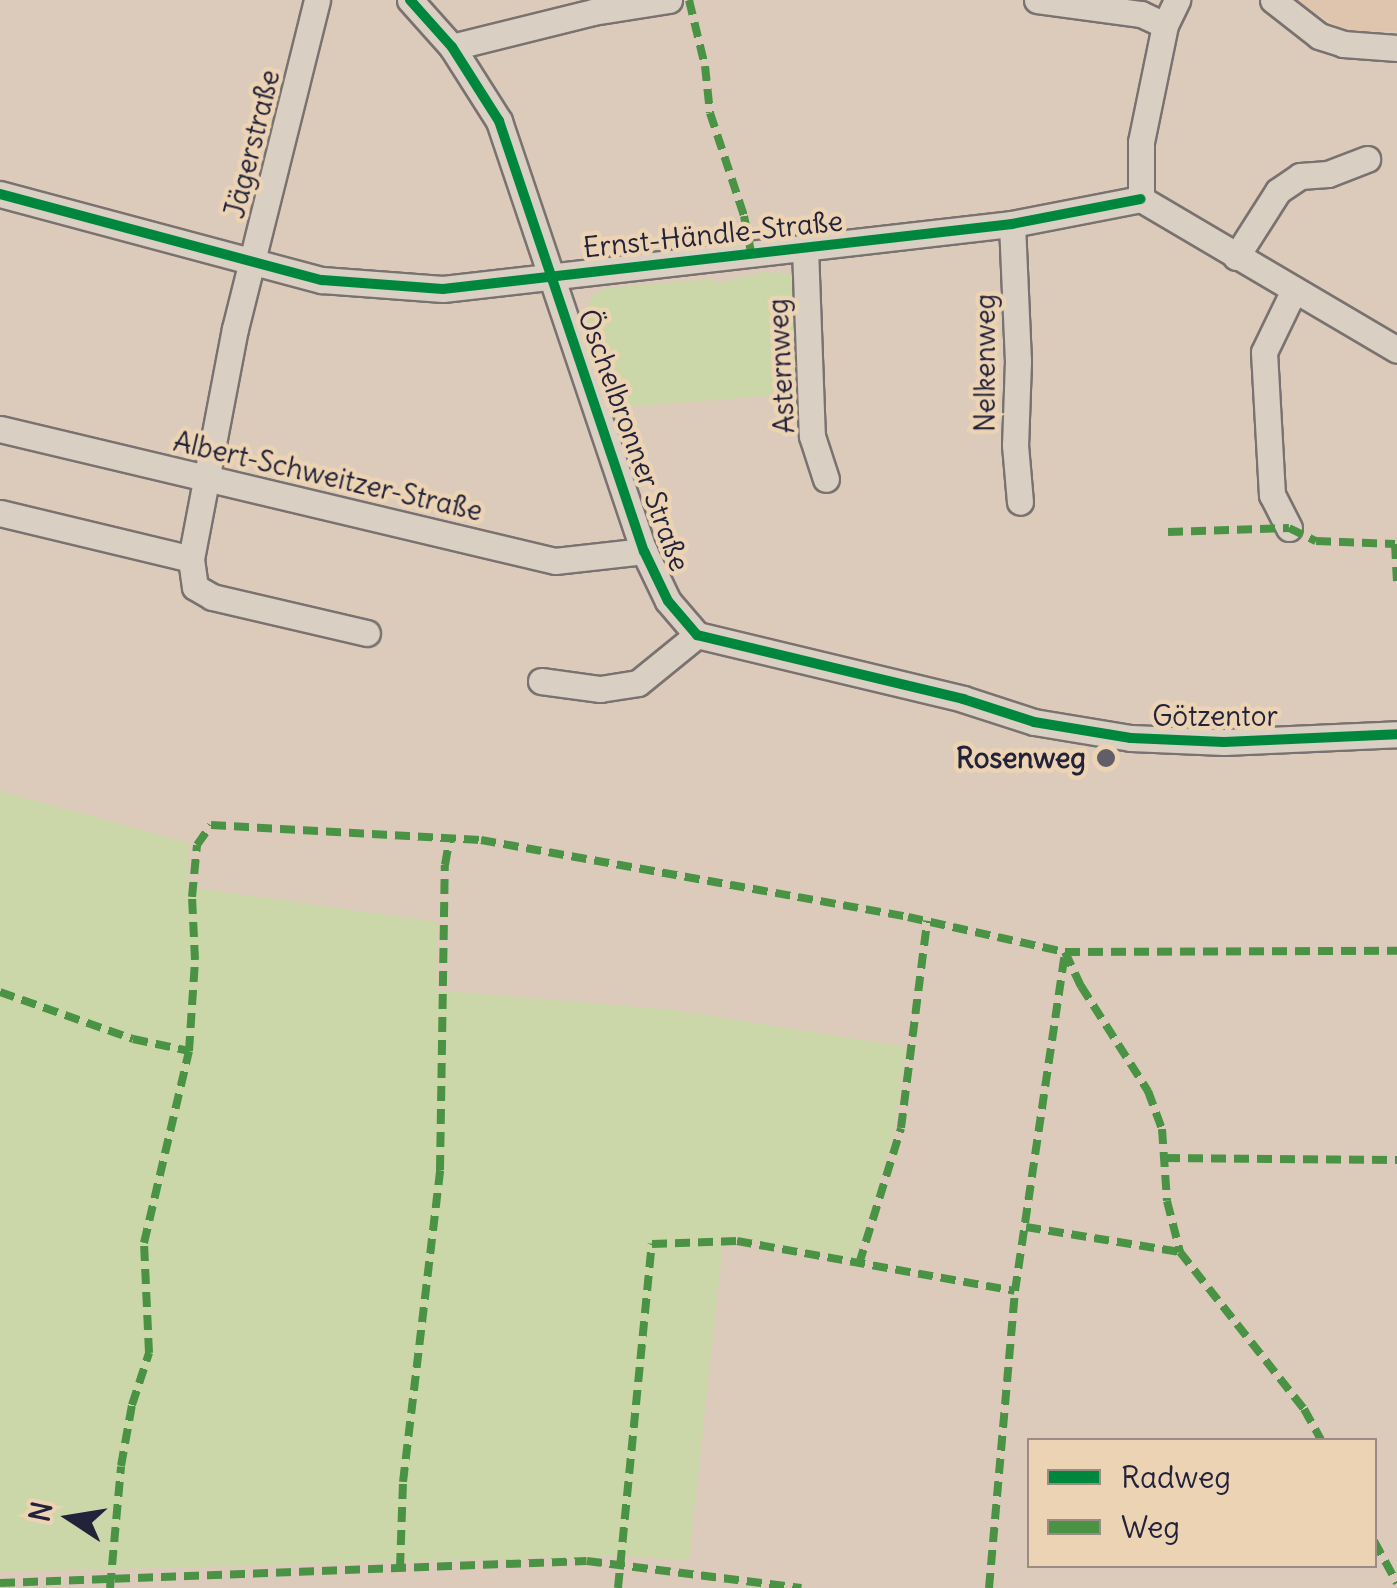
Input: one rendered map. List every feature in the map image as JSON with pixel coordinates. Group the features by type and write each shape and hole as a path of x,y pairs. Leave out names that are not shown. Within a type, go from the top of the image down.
{"street":[{"name":"Jägerstraße","path":"191,559 204,477 317,0"},
{"name":"Öschelbronner Straße","path":"410,0 452,47 499,121 644,550 668,600 697,636"},
{"path":"452,47 593,12 669,0"},
{"path":"1037,0 1140,14 1165,25"},
{"path":"1177,0 1165,25 1141,142 1141,199 1397,350"},
{"path":"1273,0 1319,36 1344,44 1397,48"},
{"path":"1236,256 1278,191 1300,176 1328,174 1367,158"},
{"name":"Ernst-Händle-Straße","path":"0,194 322,280 443,289 1012,224 1141,199"},
{"name":"Nelkenweg","path":"1012,224 1018,361 1015,446 1020,502"},
{"name":"Asternweg","path":"805,248 812,436 826,479"},
{"path":"1288,528 1272,495 1264,352 1294,290"},
{"name":"Albert-Schweitzer-Straße","path":"0,429 554,561 644,550"},
{"path":"0,513 191,559 195,587 212,597 366,633"},
{"path":"541,681 600,689 638,683 697,636"},
{"name":"Götzentor","path":"697,636 964,699 1034,722 1131,738 1224,742 1397,734"}],"shaded area":[{"path":"1295,0 1397,0 1397,31 1346,32"}],"green space":[{"path":"763,272 787,273 796,282 801,393 614,408 585,331 585,311 593,295 605,288 714,279 716,284"},
{"path":"0,791 189,843 188,887 437,922 437,990 674,1010 906,1047 894,1133 856,1260 724,1236 689,1561 625,1556 0,1572"}],"marked path":[{"path":"689,0 705,66 710,113 744,216 751,253"},
{"path":"1168,532 1289,528 1316,541 1395,544 1397,581"},
{"path":"110,1588 121,1466 132,1405 149,1353 144,1243 189,1051 197,845 211,825 481,840 908,917 1065,952 1397,951"},
{"path":"400,1568 403,1482 440,1170 445,865 450,838"},
{"path":"859,1264 901,1128 927,921"},
{"path":"1065,952 1081,986 1148,1091 1162,1129 1167,1201 1180,1252 1304,1409 1320,1438"},
{"path":"989,1588 1015,1291 1065,952"},
{"path":"0,992 133,1039 189,1051"},
{"path":"1165,1158 1397,1160"},
{"path":"1026,1227 1180,1252"},
{"path":"618,1588 652,1244 737,1241 1015,1291"},
{"path":"1377,1546 1397,1583"},
{"path":"0,1583 587,1561 801,1588"}],"cycle path":[{"path":"410,0 452,47 499,121 644,551 668,601 697,635 963,699 1034,722 1131,738 1224,742 1397,734"},
{"path":"0,194 322,280 443,289 1012,224 1141,199"}],"place":[{"name":"Rosenweg","path":"1106,758"}]}
